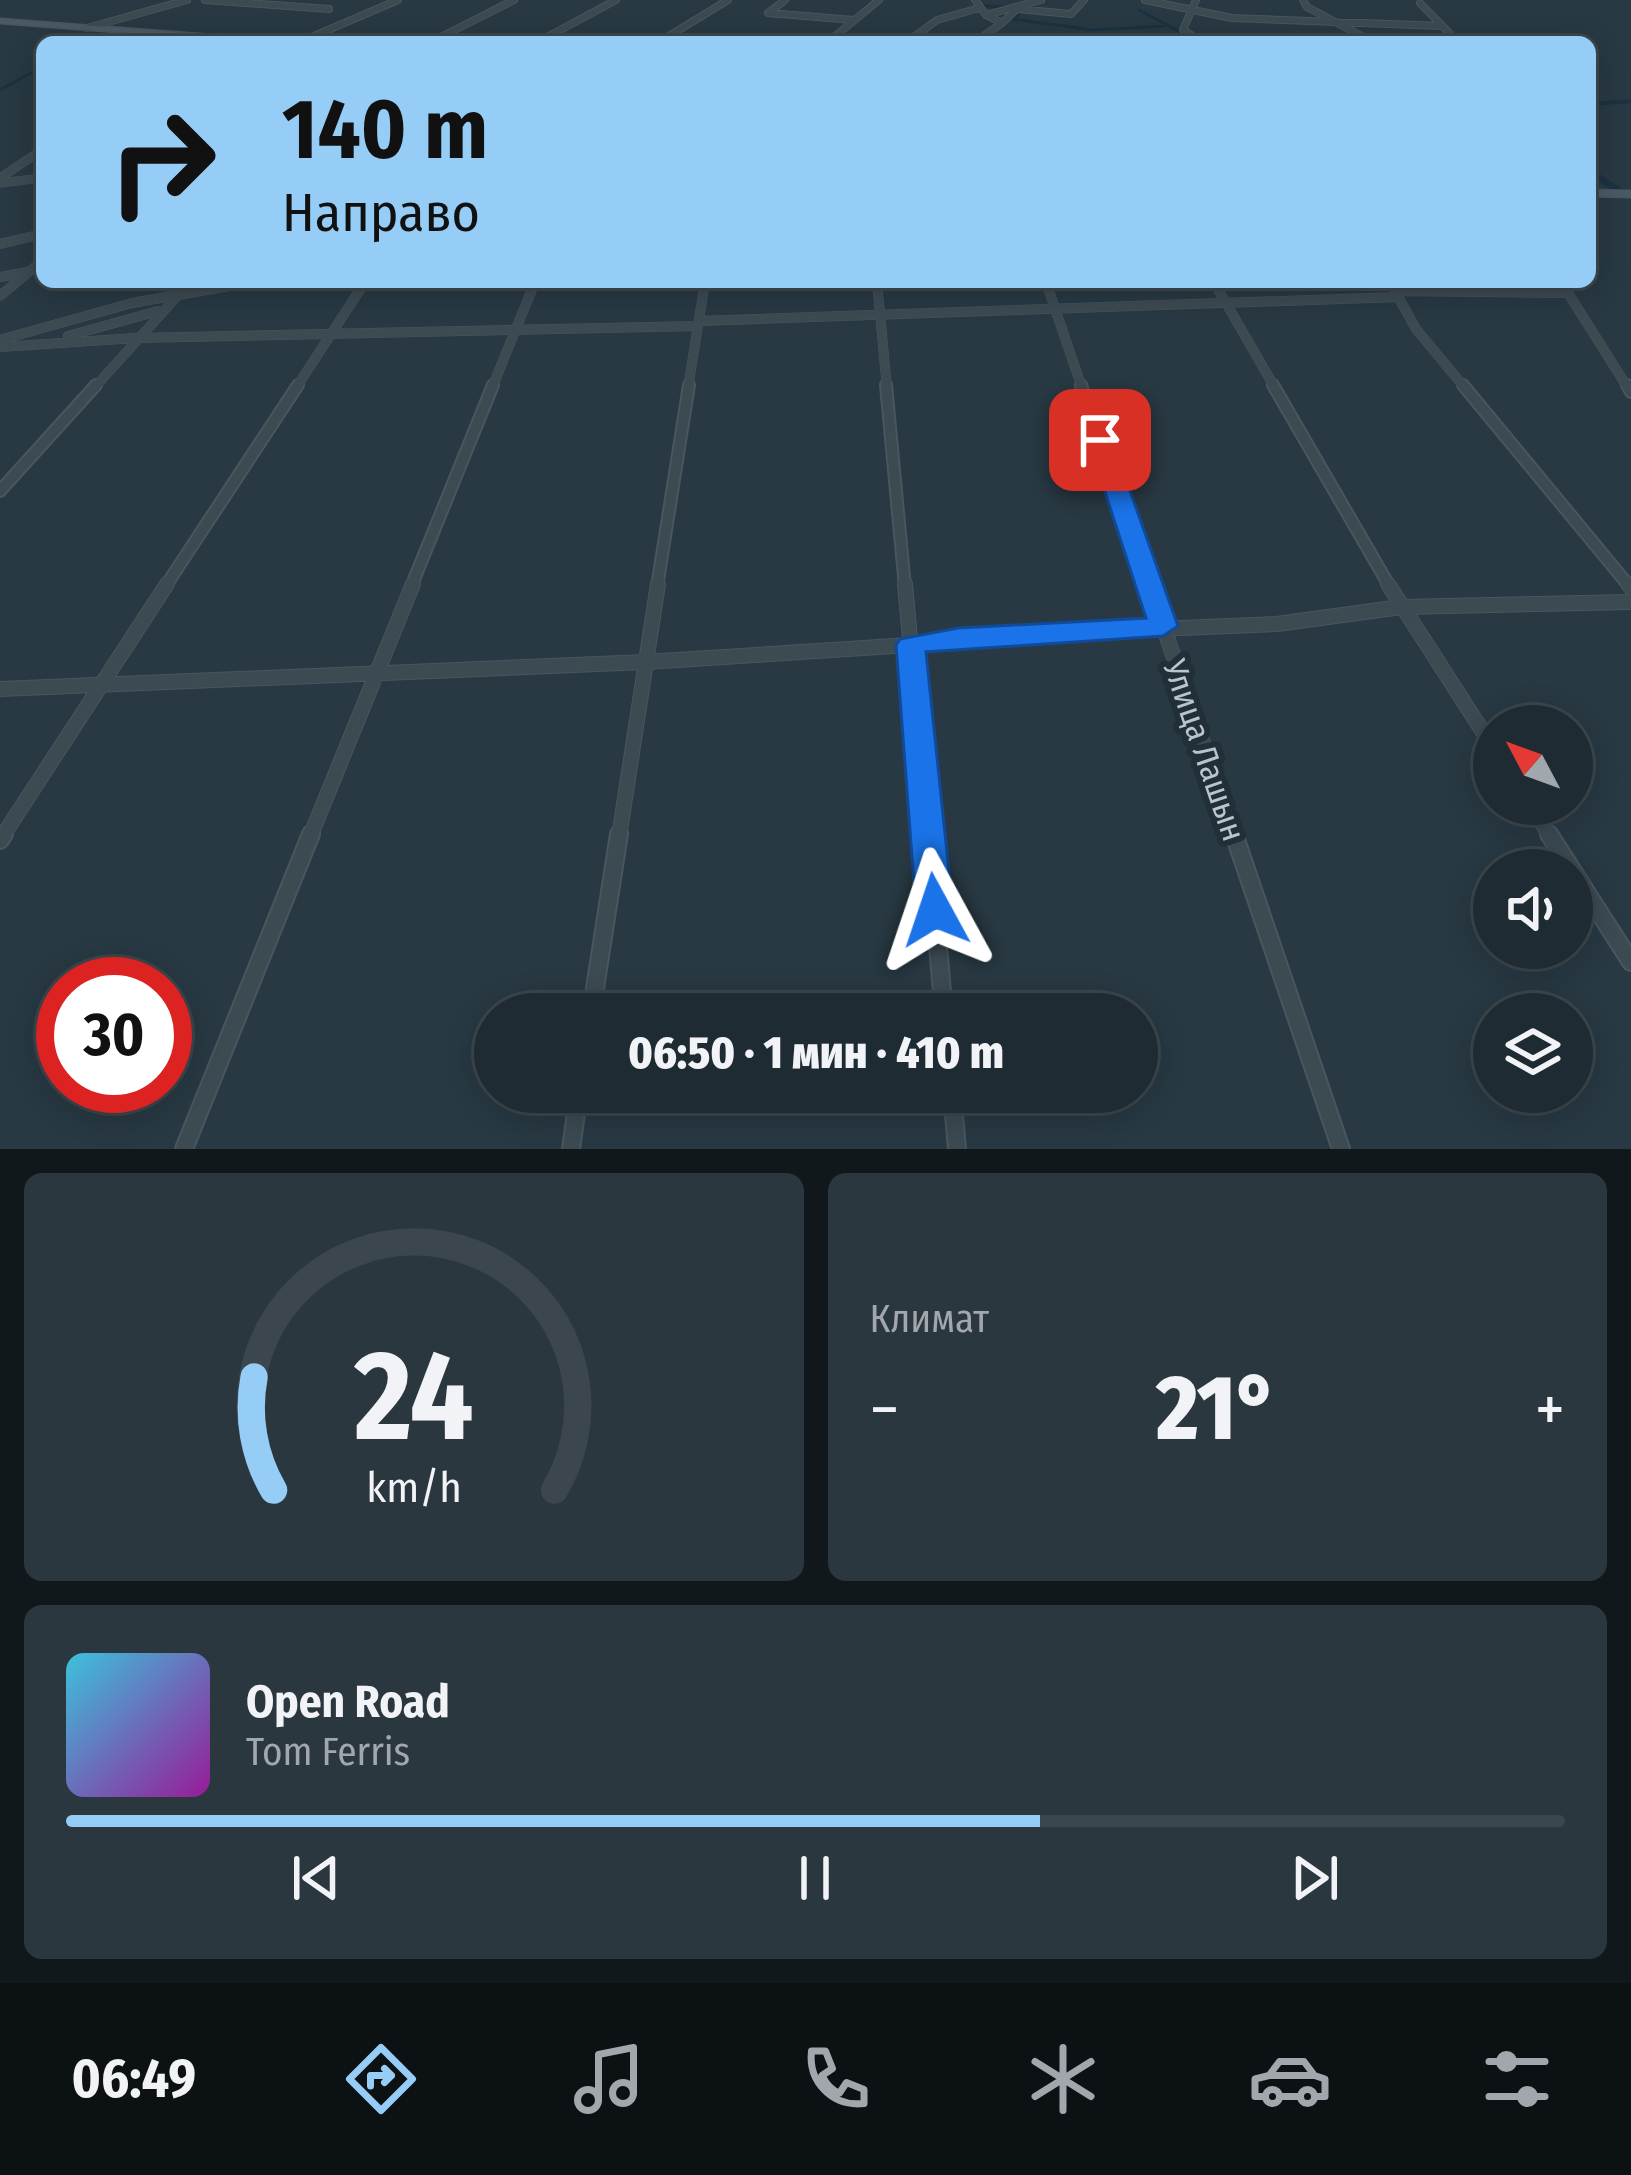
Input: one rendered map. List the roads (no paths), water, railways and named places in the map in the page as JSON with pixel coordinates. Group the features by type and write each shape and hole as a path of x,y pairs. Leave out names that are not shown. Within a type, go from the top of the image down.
{"main road":[{"path":"0,21 202,36"},
{"path":"1596,193 1631,194"}],"street":[{"path":"87,28 187,0"},
{"path":"205,0 329,9"},
{"path":"314,36 398,0"},
{"path":"443,36 514,0"},
{"path":"549,36 616,0"},
{"path":"669,36 728,0"},
{"path":"785,0 768,13 854,20"},
{"path":"835,36 879,0"},
{"path":"986,15 1041,0"},
{"path":"984,36 1017,9 1071,14 1084,0"},
{"path":"1145,0 1257,20 1442,26"},
{"path":"1188,36 1183,30 1196,0"},
{"path":"1304,0 1307,8 1362,36"},
{"path":"1420,3 1452,36"},
{"path":"915,36 937,20 977,4 1002,23"},
{"path":"0,181 36,154"},
{"path":"0,181 36,178"},
{"path":"0,244 36,236"},
{"path":"0,296 36,266"},
{"path":"0,277 30,272"},
{"path":"0,491 184,288"},
{"path":"0,344 131,304 221,288"},
{"path":"0,840 361,288"},
{"path":"184,1149 533,288"},
{"path":"595,993 704,288"},
{"path":"878,288 942,993"},
{"name":"Улица Лашын","path":"1048,288 1341,1149"},
{"path":"1217,288 1401,607 1473,717"},
{"path":"0,344 1056,311 1394,290 1568,293 1631,392"},
{"path":"1394,290 1416,329 1631,588"},
{"path":"32,345 164,309"},
{"path":"0,689 646,662 910,645 958,637 1277,624 1401,607 1631,602"},
{"path":"1593,903 1631,962"},
{"path":"571,1149 576,1113"},
{"path":"954,1113 957,1149"}],"waterway":[{"path":"984,6 1006,7"},
{"path":"1139,10 1188,36"},
{"path":"1023,11 1012,19 1093,30 1164,26"},
{"path":"0,90 36,70"},
{"path":"1596,104 1631,101"},
{"path":"1596,175 1618,190"}]}
